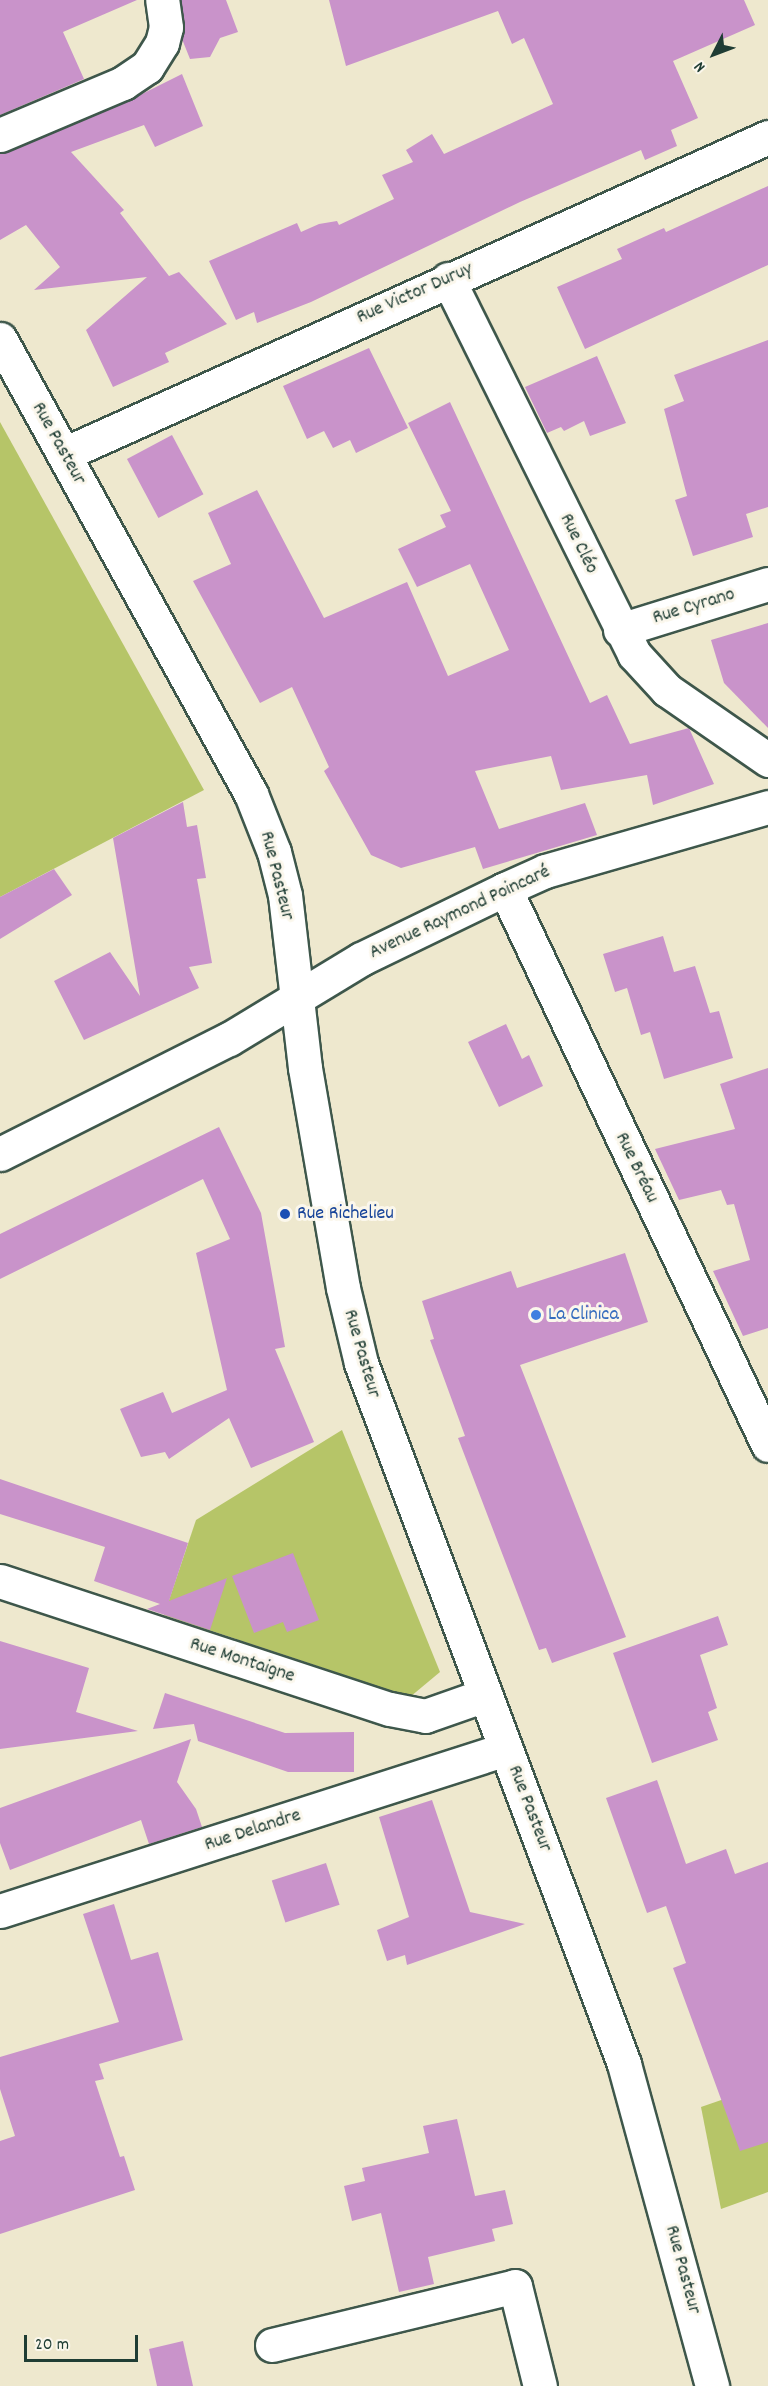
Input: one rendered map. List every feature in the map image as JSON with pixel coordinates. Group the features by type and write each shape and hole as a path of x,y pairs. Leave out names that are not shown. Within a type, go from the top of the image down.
{"street":[{"path":"0,135 123,83 147,67 162,43 165,19 162,0"},
{"name":"Rue Victor Duruy","path":"63,454 768,137"},
{"name":"Rue Cléo","path":"448,279 620,630 634,654 668,690 768,760"},
{"name":"Rue Pasteur","path":"0,339 252,794 274,852 285,895 311,1101 343,1288 361,1363 624,2064 712,2386"},
{"name":"Rue Cyrano","path":"620,630 768,584"},
{"name":"Avenue Raymond Poincaré","path":"298,998 361,959 545,872 768,807"},
{"name":"Rue Bréau","path":"505,889 768,1445"},
{"path":"0,1155 229,1039 298,998"},
{"name":"Rue Montaigne","path":"0,1581 390,1710 425,1716 485,1695"},
{"name":"Rue Delandre","path":"0,1911 506,1749"},
{"path":"272,2345 515,2286 540,2386"}],"green space":[{"path":"0,422 204,790 0,897"},
{"path":"342,1430 440,1672 410,1697 164,1615 196,1520"},
{"path":"768,2084 768,2192 721,2209 701,2107"}],"building":[{"path":"0,0 137,0 63,32 84,79 0,115"},
{"path":"181,0 226,0 238,32 220,38 210,57 190,59 182,39"},
{"path":"329,0 744,0 755,25 673,61 698,118 671,130 677,146 645,160 641,150 520,202 311,302 257,323 254,312 236,320 209,261 297,223 301,232 319,224 337,221 339,225 394,199 382,175 413,162 406,150 432,134 444,154 553,104 524,38 512,44 498,11 346,66"},
{"path":"182,74 203,126 155,147 144,125 71,152 124,210 120,213 169,276 179,272 227,324 165,353 169,362 113,387 86,330 147,277 34,290 60,267 26,225 0,240 0,153 130,100"},
{"path":"768,186 768,265 585,349 557,287 622,259 617,249 664,228 666,232"},
{"path":"768,340 768,507 746,514 753,537 693,556 675,500 687,496 664,409 684,401 674,375"},
{"path":"369,348 408,428 356,453 350,440 333,448 324,431 307,439 283,386"},
{"path":"597,356 626,423 590,436 584,421 564,431 561,427 547,433 525,387"},
{"path":"450,402 590,703 607,695 630,744 689,728 714,784 653,805 647,775 561,790 551,756 475,771 499,829 585,803 597,835 483,869 475,847 401,868 371,855 324,771 329,767 292,687 260,703 193,581 231,564 208,513 257,490 324,618 407,582 448,676 509,650 470,564 417,587 398,549 446,527 440,515 451,511 408,423"},
{"path":"172,435 203,494 158,518 127,459"},
{"path":"768,623 768,728 724,683 711,640"},
{"path":"183,802 187,827 197,825 206,878 197,879 212,963 189,967 199,988 84,1040 54,981 110,952 140,996 113,838"},
{"path":"54,869 72,895 0,939 0,897"},
{"path":"663,936 674,972 695,966 710,1013 719,1011 733,1058 664,1079 650,1032 641,1035 627,988 615,992 603,954"},
{"path":"506,1024 522,1059 529,1055 543,1086 499,1107 468,1042"},
{"path":"768,1068 768,1328 743,1336 713,1271 750,1260 734,1204 727,1205 721,1190 679,1200 655,1149 735,1129 720,1084"},
{"path":"219,1127 261,1213 285,1347 275,1349 314,1442 251,1468 229,1418 169,1459 165,1452 141,1457 120,1409 163,1392 172,1413 227,1390 196,1253 230,1239 203,1179 0,1279 0,1234"},
{"path":"625,1253 648,1322 520,1365 626,1637 552,1663 546,1648 539,1650 458,1438 465,1436 430,1340 434,1339 422,1301 511,1271 517,1288"},
{"path":"0,1479 188,1543 169,1601 227,1578 210,1630 147,1609 160,1604 94,1581 105,1547 0,1514"},
{"path":"293,1553 319,1620 287,1632 283,1622 254,1633 232,1576"},
{"path":"718,1616 728,1645 700,1655 717,1708 708,1712 718,1740 652,1763 613,1653"},
{"path":"0,1641 89,1668 76,1712 138,1731 0,1749"},
{"path":"165,1693 285,1733 354,1732 354,1772 288,1772 198,1741 194,1724 153,1729"},
{"path":"191,1739 177,1782 196,1809 202,1827 149,1844 141,1820 10,1870 0,1843 0,1808"},
{"path":"657,1780 686,1864 726,1849 735,1874 768,1862 768,2142 740,2151 673,1968 686,1963 666,1906 647,1913 606,1798"},
{"path":"432,1800 470,1912 525,1924 407,1965 405,1955 387,1961 377,1930 409,1917 379,1817"},
{"path":"326,1863 340,1905 285,1922 272,1881"},
{"path":"114,1904 131,1960 158,1952 183,2040 99,2064 104,2079 95,2081 120,2157 124,2156 135,2190 0,2234 0,2141 15,2136 0,2089 0,2057 119,2022 83,1914"},
{"path":"457,2119 475,2196 505,2190 513,2224 492,2229 495,2241 428,2257 434,2284 399,2292 381,2213 352,2221 344,2186 365,2181 362,2168 429,2153 423,2126"},
{"path":"183,2341 193,2386 157,2386 149,2349"}],"place":[{"name":"Rue Richelieu","path":"285,1214"},
{"name":"La Clinica","path":"536,1315"}]}
